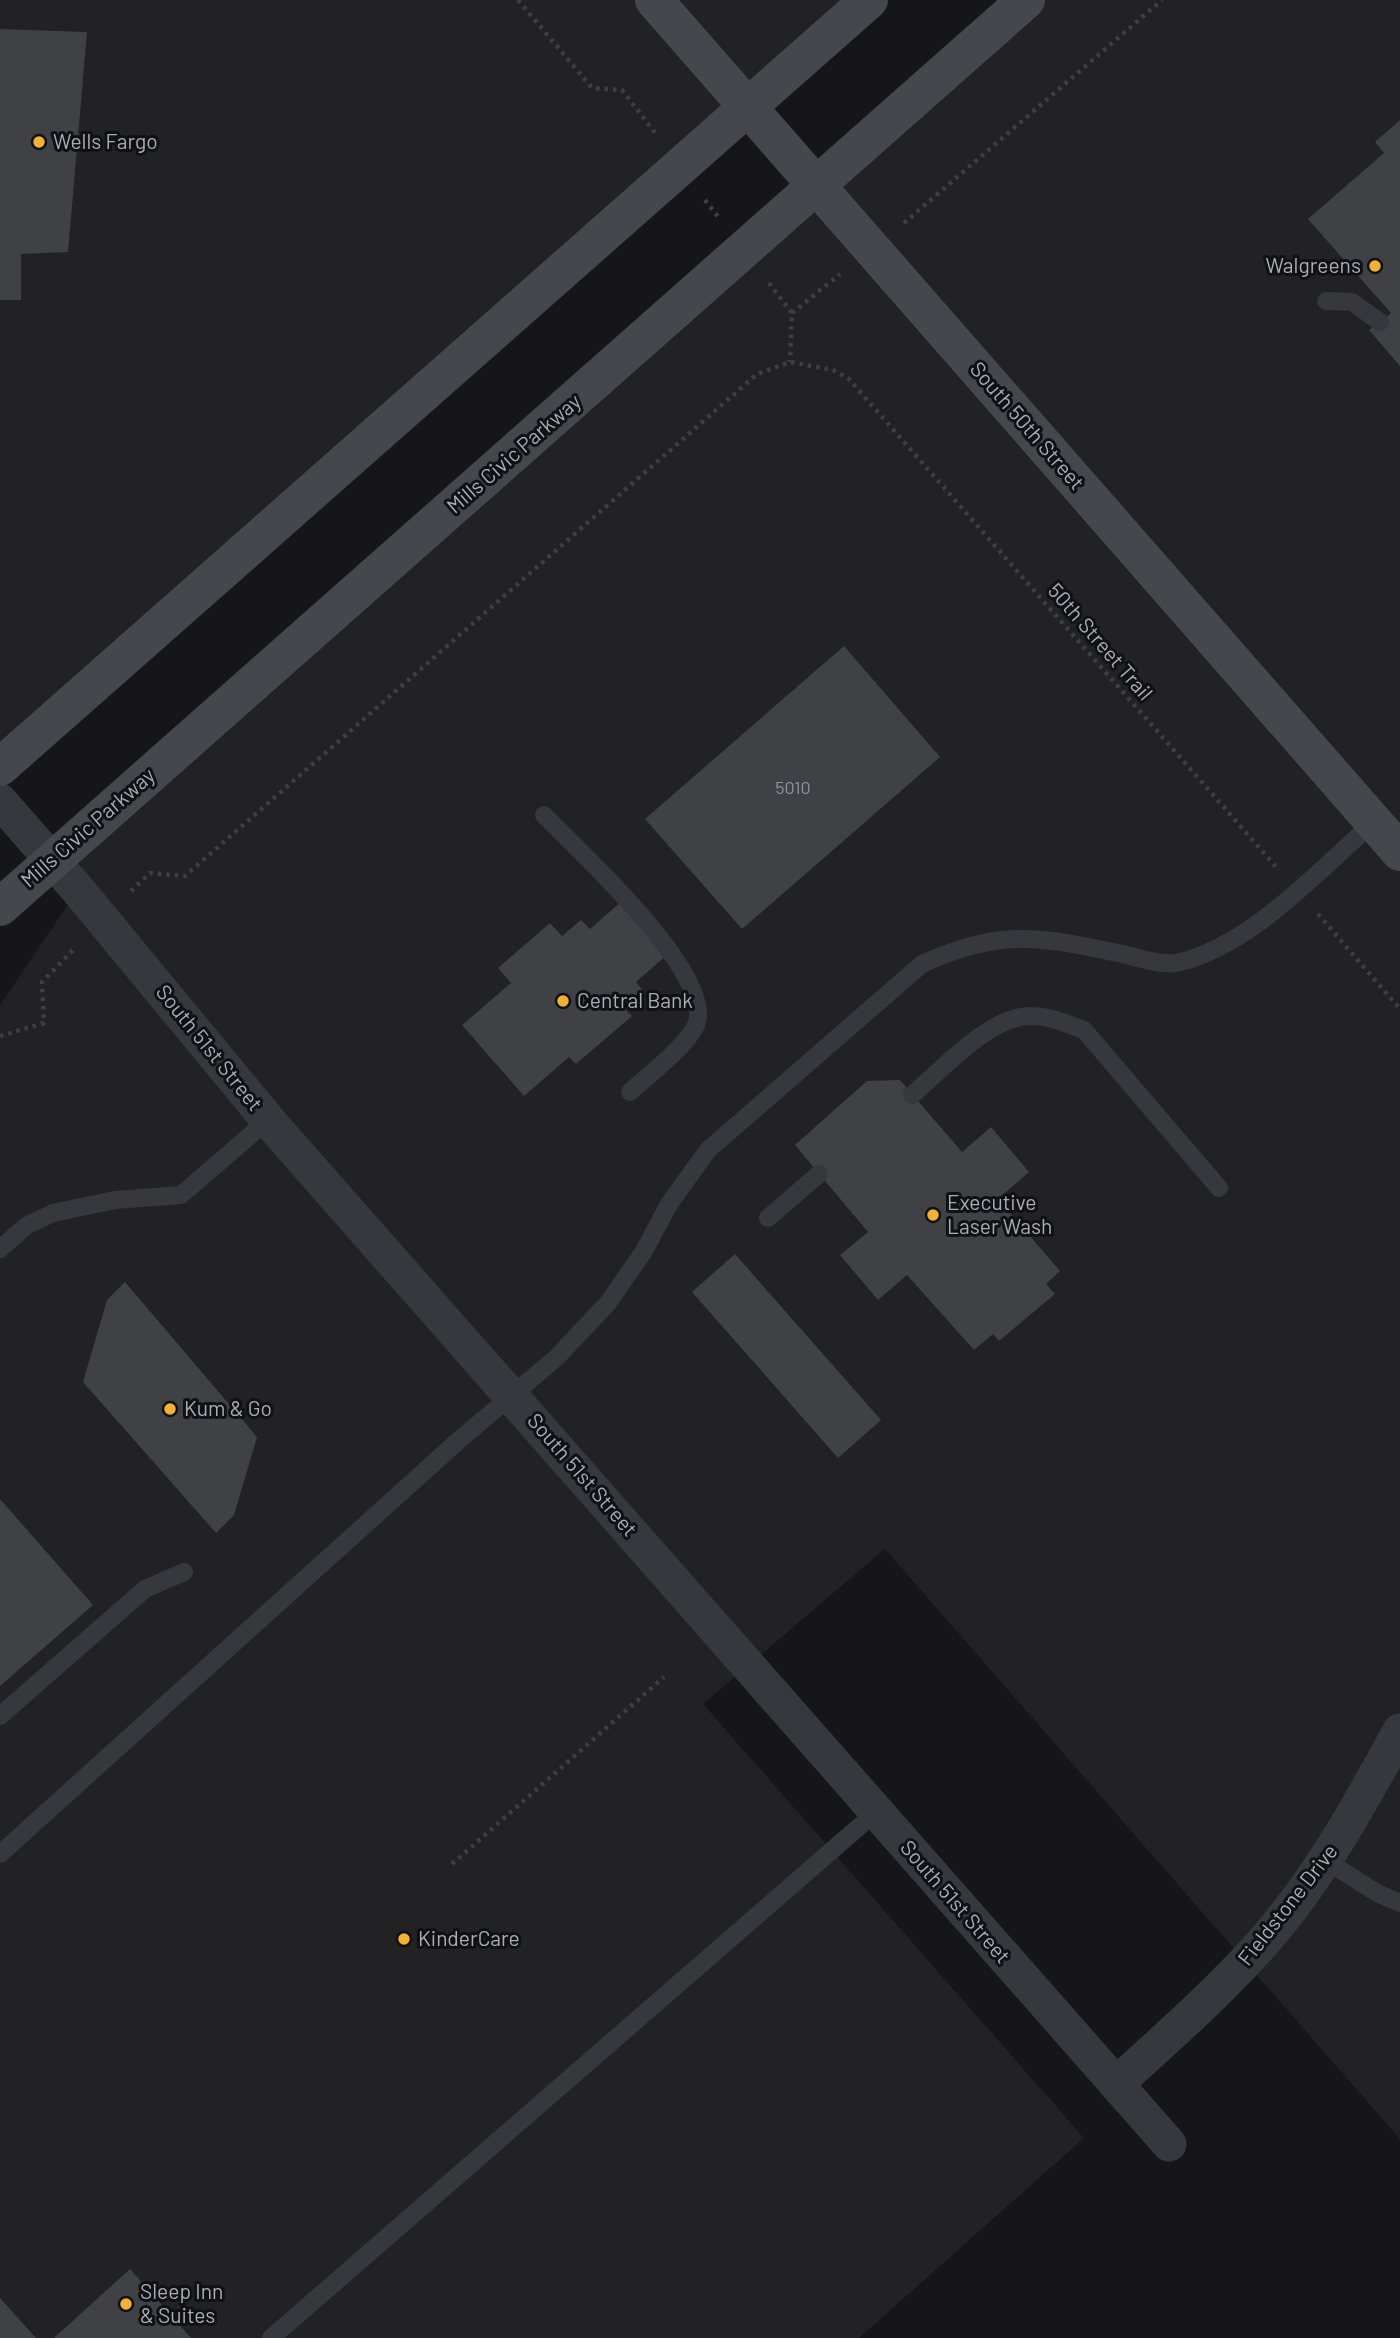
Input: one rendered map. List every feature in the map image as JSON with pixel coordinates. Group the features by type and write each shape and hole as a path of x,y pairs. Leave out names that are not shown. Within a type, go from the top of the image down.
{"main road":[{"name":"South 50th Street","path":"654,0 1400,852"},
{"path":"0,768 869,0"},
{"name":"Mills Civic Parkway","path":"0,906 1026,0"}],"street":[{"name":"South 51st Street","path":"0,801 268,1120 1169,2144"},
{"name":"Fieldstone Drive","path":"1116,2084 1203,2005 1266,1939 1340,1839 1400,1731"}],"lane":[{"path":"1326,301 1352,302 1380,322"},
{"path":"544,815 671,952 692,984 698,1006 697,1024 684,1041 630,1092"},
{"path":"0,1854 556,1358 608,1303 644,1251 669,1204 708,1150 922,964 961,946 1012,937 1076,944 1173,964 1230,944 1374,822"},
{"path":"912,1095 986,1032 1009,1020 1031,1016 1057,1020 1084,1030 1219,1188"},
{"path":"0,1249 26,1226 53,1213 115,1200 181,1195 268,1120"},
{"path":"768,1218 819,1174"},
{"path":"0,1716 145,1589 184,1572"},
{"path":"271,2338 876,1812"},
{"path":"1325,1860 1377,1893 1400,1903"}],"path":[{"path":"518,0 592,88 622,90"},
{"path":"150,873 185,876 757,374 790,362 792,313 959,178 1162,0"},
{"name":"50th Street Trail","path":"790,362 833,370 848,378 1400,1009"},
{"path":"0,1036 44,1023 42,982"},
{"path":"452,1864 664,1677"}],"shaded area":[{"path":"0,0 869,0 0,767"},
{"path":"1026,0 1400,0 1400,2139 885,1549 703,1704 1084,2138 859,2338 0,2338 0,1005 78,890 51,860"}],"building":[{"name":"Wells Fargo","path":"0,29 87,32 68,252 21,254 21,300 0,300"},
{"name":"Walgreens","path":"1400,120 1400,366 1369,330 1391,313 1308,219 1384,153 1375,142"},
{"path":"844,646 940,757 742,929 645,819"},
{"name":"Central Bank","path":"622,901 668,954 636,982 645,993 626,1010 632,1016 576,1064 569,1057 524,1096 462,1025 511,983 498,968 550,923 562,936 581,920 590,929"},
{"name":"Executive Laser Wash","path":"900,1080 962,1152 991,1127 1029,1172 998,1199 1060,1271 1046,1284 1055,1294 999,1341 993,1334 974,1350 907,1275 878,1300 840,1255 868,1232 795,1145 867,1081"},
{"path":"735,1254 881,1420 838,1458 692,1292"},
{"name":"Kum & Go","path":"125,1282 257,1437 234,1515 216,1533 83,1382 107,1300"},
{"path":"0,1499 93,1605 0,1686"},
{"name":"Sleep Inn & Suites","path":"130,2269 191,2338 54,2338"},
{"path":"0,2298 36,2338 0,2338"}],"place":[{"name":"Wells Fargo","path":"39,142"},
{"name":"Walgreens","path":"1375,266"},
{"name":"Central Bank","path":"563,1001"},
{"name":"Executive Laser Wash","path":"933,1215"},
{"name":"Kum & Go","path":"170,1409"},
{"name":"KinderCare","path":"404,1939"},
{"name":"Sleep Inn & Suites","path":"126,2304"}]}
